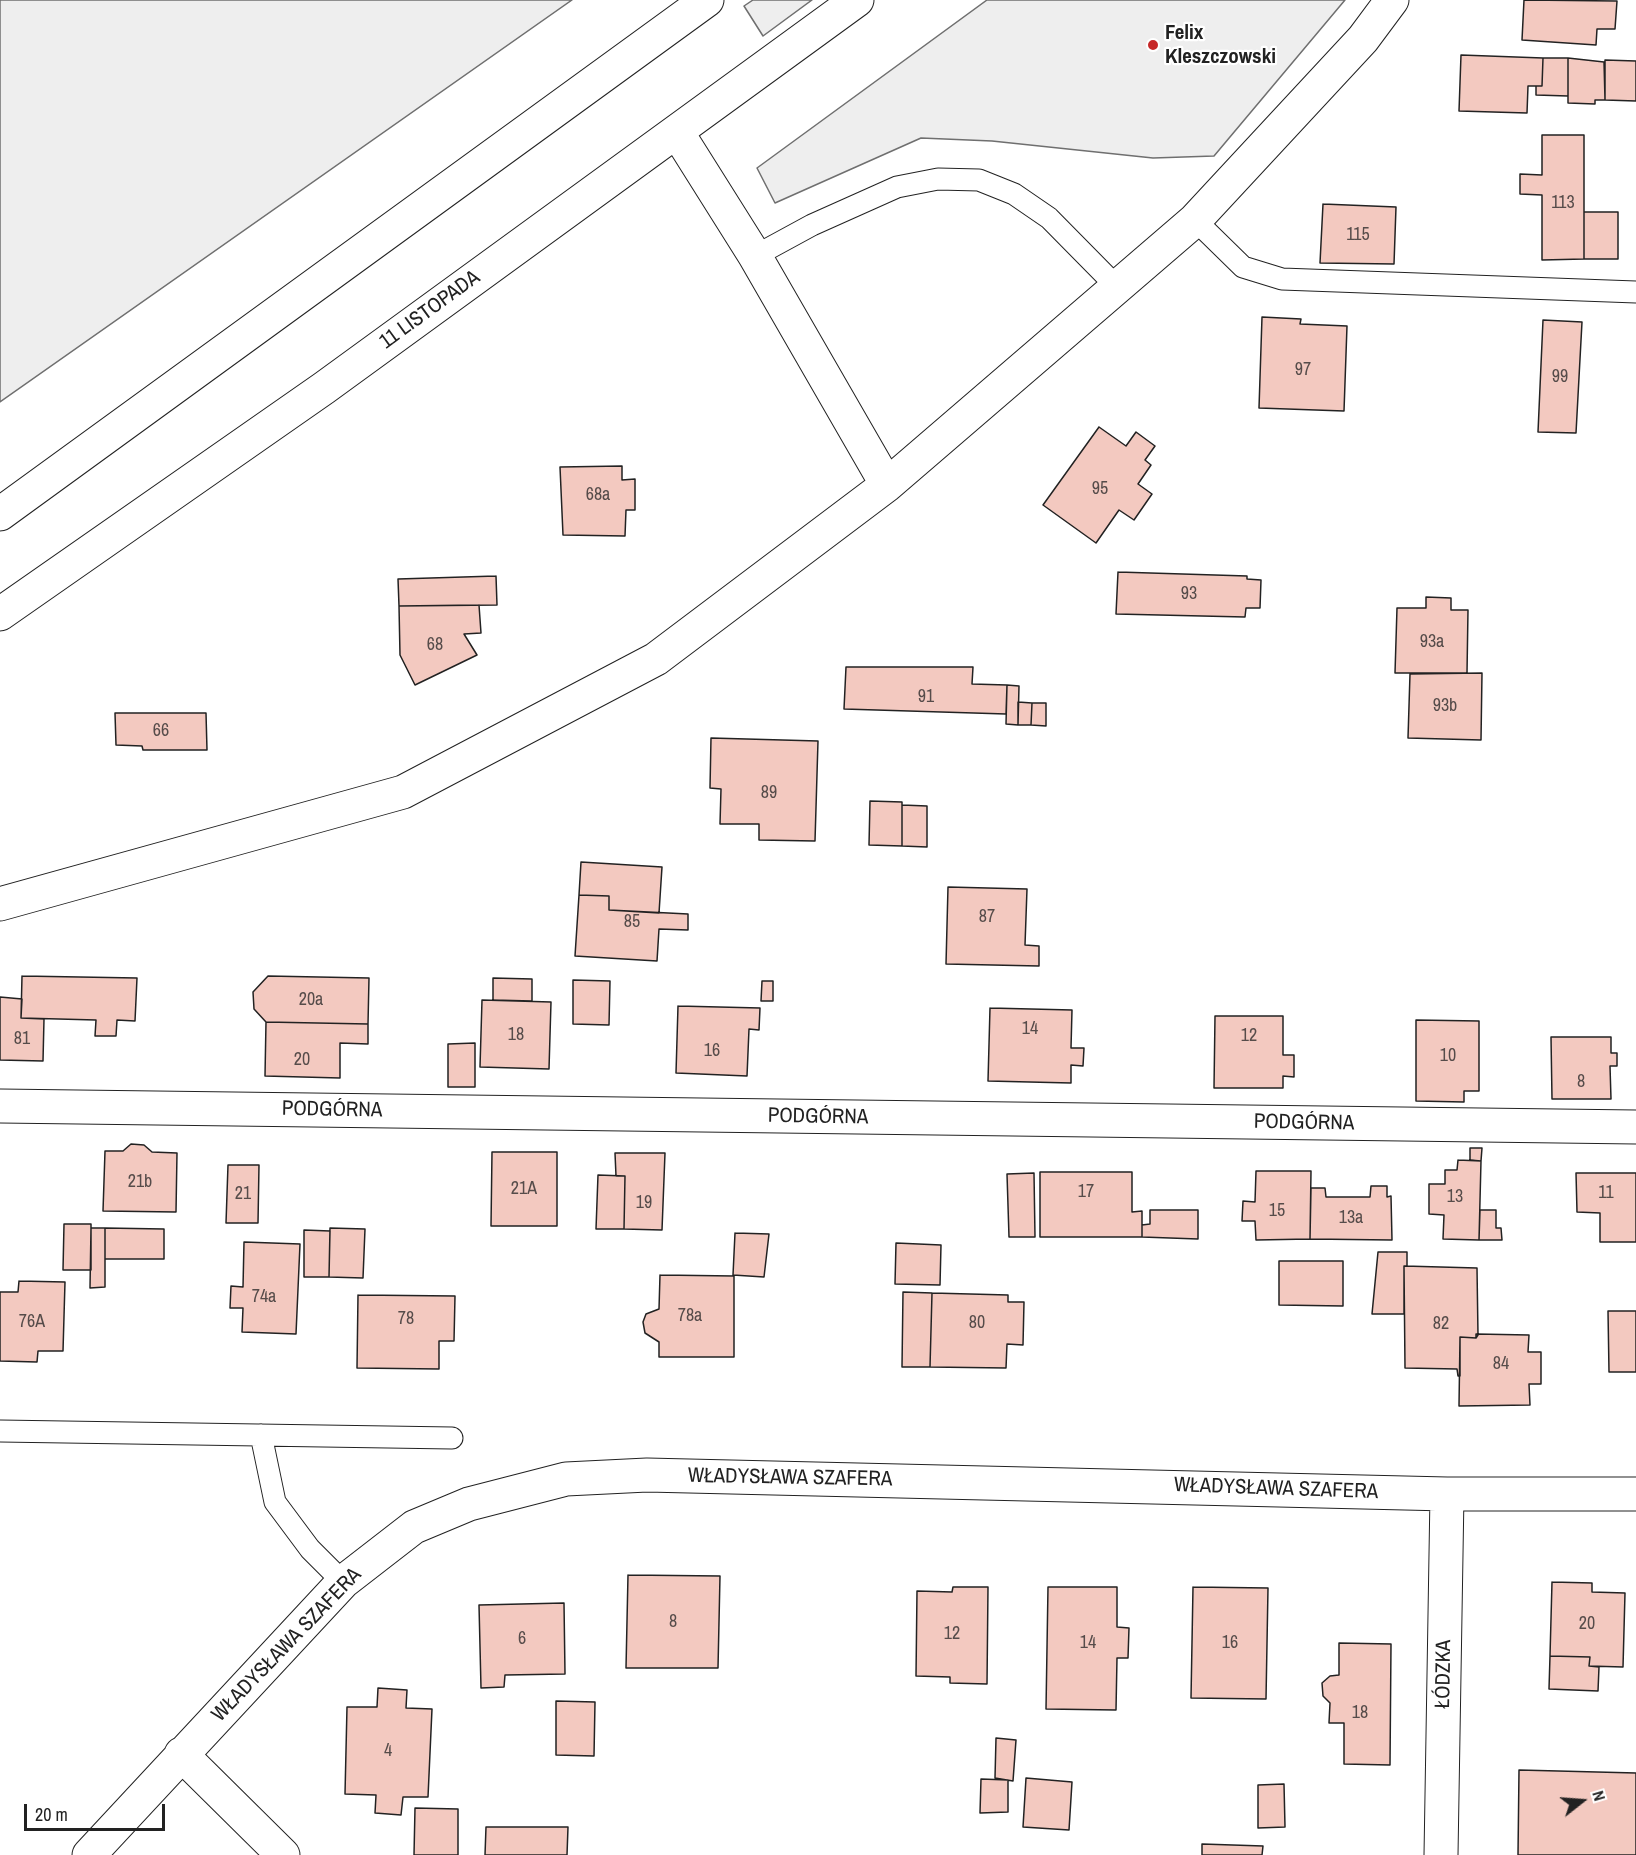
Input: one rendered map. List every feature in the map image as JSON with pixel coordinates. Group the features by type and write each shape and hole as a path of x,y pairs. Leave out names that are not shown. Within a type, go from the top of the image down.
{"street":[{"path":"0,514 707,0"},
{"name":"11 LISTOPADA","path":"0,614 324,388 857,0"},
{"path":"0,904 403,792 656,659 887,485 1195,220 1363,39 1392,0"},
{"path":"677,132 754,256 887,485"},
{"name":"PODGÓRNA","path":"0,1106 1636,1127"},
{"name":"WŁADYSŁAWA SZAFERA","path":"89,1855 343,1582 414,1527 469,1504 566,1479 659,1476 1447,1494 1636,1494"},
{"name":"ŁÓDZKA","path":"1441,1855 1447,1494"},
{"path":"182,1754 283,1855"}],"lane":[{"path":"754,256 812,225 897,187 938,179 979,180 1014,194 1049,218 1117,287"},
{"path":"1195,220 1243,267 1282,279 1636,292"},
{"path":"0,1431 452,1438"},
{"path":"261,1435 275,1502 310,1549 343,1582"}],"shaded area":[{"path":"0,0 572,0 0,402"},
{"path":"753,0 812,0 763,36 744,6"},
{"path":"987,0 1345,0 1214,156 1153,158 992,141 921,138 775,203 757,168"}],"building":[{"path":"1524,0 1617,1 1615,29 1597,29 1596,45 1522,40"},
{"path":"1461,55 1543,58 1542,86 1528,86 1527,113 1459,111"},
{"path":"1543,58 1568,58 1568,96 1536,95 1536,86 1542,86"},
{"path":"1568,58 1604,62 1605,100 1595,100 1595,104 1568,103"},
{"path":"1605,60 1636,61 1636,101 1605,100"},
{"path":"1542,135 1584,135 1584,259 1542,260 1542,195 1520,194 1520,174 1542,175"},
{"path":"1323,204 1396,207 1394,264 1320,263"},
{"path":"1584,212 1618,212 1618,259 1584,259"},
{"path":"1262,317 1301,319 1300,324 1347,326 1344,411 1259,408"},
{"path":"1543,320 1582,322 1576,433 1538,432"},
{"path":"1099,427 1126,446 1136,432 1155,446 1145,460 1151,465 1138,484 1152,494 1134,520 1119,510 1096,543 1043,505"},
{"path":"622,466 622,480 635,479 635,510 626,510 625,536 563,535 560,467"},
{"path":"1118,572 1247,576 1247,579 1261,580 1260,608 1246,608 1245,617 1116,614"},
{"path":"496,576 497,605 399,606 398,579"},
{"path":"1426,597 1451,598 1451,610 1468,610 1467,673 1395,673 1397,608 1426,608"},
{"path":"479,605 481,633 464,634 477,655 415,685 400,655 399,606"},
{"path":"846,667 973,667 972,684 1007,685 1006,714 844,709"},
{"path":"1482,673 1481,740 1408,738 1410,674"},
{"path":"1007,685 1019,686 1018,725 1006,724"},
{"path":"1018,702 1032,703 1031,725 1018,725"},
{"path":"1032,703 1046,703 1046,726 1031,725"},
{"path":"115,713 206,713 207,750 143,750 142,746 116,745"},
{"path":"711,738 818,741 815,841 759,840 759,824 720,824 721,789 710,788"},
{"path":"870,801 902,802 902,846 869,845"},
{"path":"902,805 927,806 927,847 902,846"},
{"path":"581,862 662,867 659,913 609,910 609,896 579,895"},
{"path":"948,887 1027,889 1025,945 1039,946 1039,966 946,964"},
{"path":"579,895 609,896 609,910 688,914 688,930 659,929 657,961 575,956"},
{"path":"22,976 137,978 135,1021 117,1020 116,1036 95,1036 96,1020 21,1018"},
{"path":"268,976 369,978 368,1024 266,1022 254,1009 253,992"},
{"path":"493,978 532,979 532,1001 493,1000"},
{"path":"573,980 610,981 609,1025 573,1024"},
{"path":"762,981 773,981 773,1001 761,1001"},
{"path":"0,997 22,999 21,1018 44,1019 43,1061 0,1060"},
{"path":"482,1000 551,1002 549,1069 480,1067"},
{"path":"678,1006 760,1008 759,1030 749,1029 747,1076 676,1073"},
{"path":"990,1008 1072,1010 1071,1048 1084,1048 1083,1066 1071,1065 1071,1083 988,1081"},
{"path":"1215,1016 1283,1016 1283,1055 1294,1055 1294,1077 1283,1076 1283,1088 1214,1088"},
{"path":"1416,1020 1479,1021 1479,1091 1464,1091 1464,1102 1416,1101"},
{"path":"266,1022 368,1024 368,1044 340,1043 340,1078 265,1076"},
{"path":"1551,1037 1611,1037 1611,1053 1617,1053 1617,1066 1610,1066 1611,1099 1552,1099"},
{"path":"475,1043 475,1087 448,1087 448,1044"},
{"path":"131,1144 144,1145 152,1152 177,1153 176,1212 103,1211 105,1151 123,1151"},
{"path":"1470,1148 1482,1148 1481,1161 1470,1160"},
{"path":"492,1152 557,1152 557,1226 491,1226"},
{"path":"615,1153 665,1153 662,1230 624,1229 625,1176 616,1176"},
{"path":"1458,1160 1481,1161 1479,1240 1443,1239 1444,1215 1429,1214 1429,1184 1445,1184 1445,1170 1457,1170"},
{"path":"228,1165 259,1165 258,1223 226,1223"},
{"path":"1256,1171 1311,1171 1310,1239 1256,1240 1255,1221 1242,1221 1243,1201 1255,1202"},
{"path":"1040,1172 1132,1172 1132,1212 1142,1211 1142,1237 1040,1237"},
{"path":"1034,1173 1035,1237 1009,1237 1007,1174"},
{"path":"1576,1173 1636,1173 1636,1242 1600,1242 1600,1213 1577,1212"},
{"path":"598,1175 625,1176 624,1229 596,1229"},
{"path":"1371,1186 1387,1186 1387,1197 1391,1196 1392,1240 1310,1239 1311,1188 1325,1188 1326,1197 1370,1197"},
{"path":"1150,1210 1198,1210 1198,1239 1142,1237 1142,1225 1150,1224"},
{"path":"1480,1210 1496,1210 1496,1228 1501,1228 1502,1240 1479,1240"},
{"path":"64,1224 91,1224 91,1270 63,1270"},
{"path":"91,1228 105,1228 105,1287 90,1288"},
{"path":"105,1228 164,1229 164,1259 105,1259"},
{"path":"330,1228 365,1229 363,1278 329,1277"},
{"path":"304,1230 330,1231 329,1277 304,1277"},
{"path":"735,1233 769,1234 764,1277 733,1275"},
{"path":"244,1242 300,1244 296,1334 242,1332 243,1308 230,1308 231,1286 243,1287"},
{"path":"896,1243 941,1245 940,1285 895,1284"},
{"path":"1378,1252 1407,1252 1407,1266 1404,1266 1404,1314 1372,1314"},
{"path":"1279,1261 1343,1261 1343,1306 1279,1305"},
{"path":"1404,1266 1477,1268 1478,1335 1476,1338 1460,1337 1460,1376 1458,1376 1457,1369 1405,1368"},
{"path":"660,1275 734,1276 734,1357 659,1357 659,1342 645,1333 643,1322 646,1314 659,1309"},
{"path":"19,1281 65,1282 63,1351 38,1351 37,1362 0,1361 0,1292 18,1292"},
{"path":"903,1292 932,1293 930,1367 902,1367"},
{"path":"932,1293 1008,1295 1008,1302 1024,1302 1023,1345 1007,1344 1006,1368 930,1367"},
{"path":"358,1295 455,1296 454,1341 439,1341 439,1369 357,1368"},
{"path":"1608,1311 1636,1311 1636,1372 1609,1372"},
{"path":"1476,1334 1529,1335 1528,1352 1541,1352 1541,1384 1529,1384 1530,1405 1459,1406 1460,1337 1476,1338"},
{"path":"628,1575 720,1576 718,1668 626,1668"},
{"path":"1552,1582 1592,1583 1592,1592 1625,1593 1623,1667 1589,1666 1590,1657 1550,1656"},
{"path":"953,1587 988,1587 987,1684 950,1683 950,1677 916,1676 917,1591 952,1592"},
{"path":"1048,1587 1117,1587 1117,1627 1129,1628 1128,1658 1117,1658 1116,1710 1046,1709"},
{"path":"1193,1587 1268,1588 1266,1699 1191,1698"},
{"path":"564,1603 565,1674 505,1675 504,1687 481,1688 479,1605"},
{"path":"1339,1643 1391,1644 1390,1765 1344,1764 1344,1723 1329,1723 1330,1703 1323,1696 1322,1683 1330,1676 1339,1675"},
{"path":"1550,1656 1590,1657 1589,1666 1599,1667 1598,1691 1549,1689"},
{"path":"378,1688 407,1690 406,1708 432,1709 428,1797 403,1797 401,1815 375,1813 376,1795 345,1794 347,1707 377,1707"},
{"path":"556,1701 595,1702 594,1756 556,1755"},
{"path":"996,1738 1016,1740 1013,1781 995,1778"},
{"path":"1519,1770 1636,1773 1636,1855 1518,1855"},
{"path":"1026,1778 1072,1782 1069,1830 1023,1827"},
{"path":"981,1779 1008,1780 1008,1812 980,1813"},
{"path":"1284,1784 1285,1827 1258,1828 1258,1785"},
{"path":"415,1808 458,1809 458,1855 414,1855"},
{"path":"486,1827 568,1827 567,1855 485,1855"},
{"path":"1202,1844 1263,1846 1262,1855 1202,1855"}],"place":[{"name":"Felix Kleszczowski","path":"1153,45"}]}
